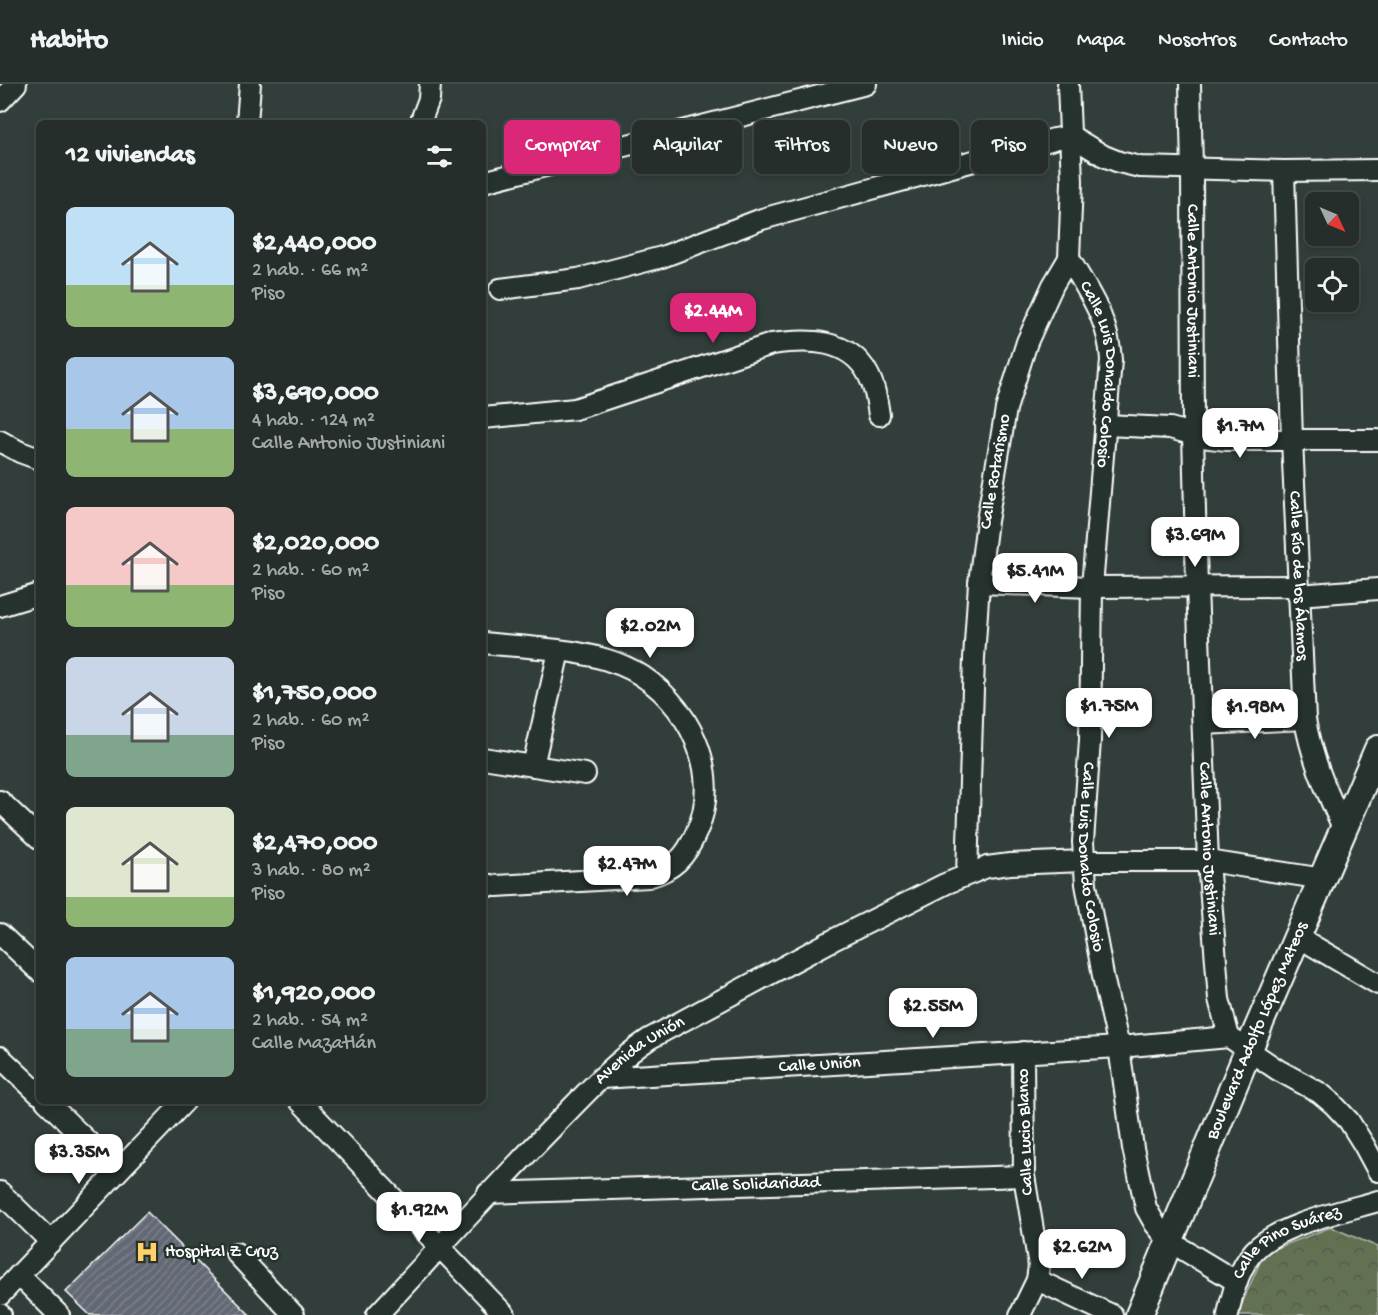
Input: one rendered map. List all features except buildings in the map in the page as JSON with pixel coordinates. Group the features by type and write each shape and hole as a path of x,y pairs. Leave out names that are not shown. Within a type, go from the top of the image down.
{"main road":[{"name":"Boulevard Adolfo López Mateos","path":"1139,1315 1169,1241 1239,1044 1298,937 1378,749"}],"street":[{"path":"0,101 16,84"},
{"path":"247,120 250,84"},
{"path":"421,120 429,92 444,84"},
{"path":"486,181 866,84"},
{"name":"Calle Rotarismo","path":"967,873 974,658 979,583 1006,409 1027,342 1053,285 1069,258 1072,182 1068,84"},
{"name":"Calle Antonio Justiniani","path":"1190,84 1193,434 1208,861 1219,999 1239,1044"},
{"path":"500,289 578,279 624,267 662,256 762,219 1054,138 1071,136 1104,156 1140,167 1284,171 1378,170"},
{"name":"Calle Río de los Álamos","path":"1284,171 1292,440 1305,720 1308,739 1323,785 1344,830"},
{"name":"Calle Luis Donaldo Colosio","path":"1069,258 1103,319 1110,339 1110,388 1092,587 1090,740 1083,842 1084,861 1098,948 1119,1047 1141,1188 1146,1208 1169,1241"},
{"path":"486,418 575,409 754,350 797,340 820,341 838,347 854,357 868,373 875,391 879,415"},
{"path":"1105,425 1170,428 1227,441 1378,440"},
{"path":"0,441 36,458"},
{"path":"979,583 1092,587 1378,589"},
{"path":"0,606 36,595"},
{"path":"486,643 587,655 631,669 655,686 674,706 695,737 706,769 706,802 700,825 690,846 678,863 664,872 648,877 497,886 486,884"},
{"path":"533,766 559,651"},
{"path":"1203,724 1305,720"},
{"path":"486,758 585,774"},
{"path":"0,801 36,835"},
{"name":"Avenida Unión","path":"377,1315 488,1193 601,1078 634,1049 835,939 967,873 1010,864 1084,861 1208,861 1324,879"},
{"path":"0,934 36,968"},
{"path":"1298,937 1378,984"},
{"path":"1239,1044 1320,1093 1333,1104 1349,1121 1378,1172"},
{"name":"Calle Unión","path":"601,1078 1023,1052 1239,1044"},
{"name":"Calle Lucio Blanco","path":"1020,1315 1036,1280 1039,1266 1024,1176 1023,1052"},
{"path":"0,1057 36,1091"},
{"path":"49,1104 118,1171"},
{"path":"0,1295 178,1104"},
{"path":"303,1104 505,1315"},
{"name":"Calle Solidaridad","path":"488,1193 1024,1176"},
{"path":"0,1192 51,1242"},
{"name":"Calle Pino Suárez","path":"1228,1315 1237,1282 1249,1259 1265,1242 1319,1218 1378,1201"},
{"path":"1169,1241 1237,1282"},
{"path":"236,1253 294,1315"},
{"path":"19,1275 59,1315"},
{"path":"1036,1280 1112,1315"}],"green space":[{"path":"1331,1227 1378,1247 1378,1315 1237,1315 1264,1253"}],"place":[{"name":"Hospital Z Cruz","path":"147,1252"}]}
